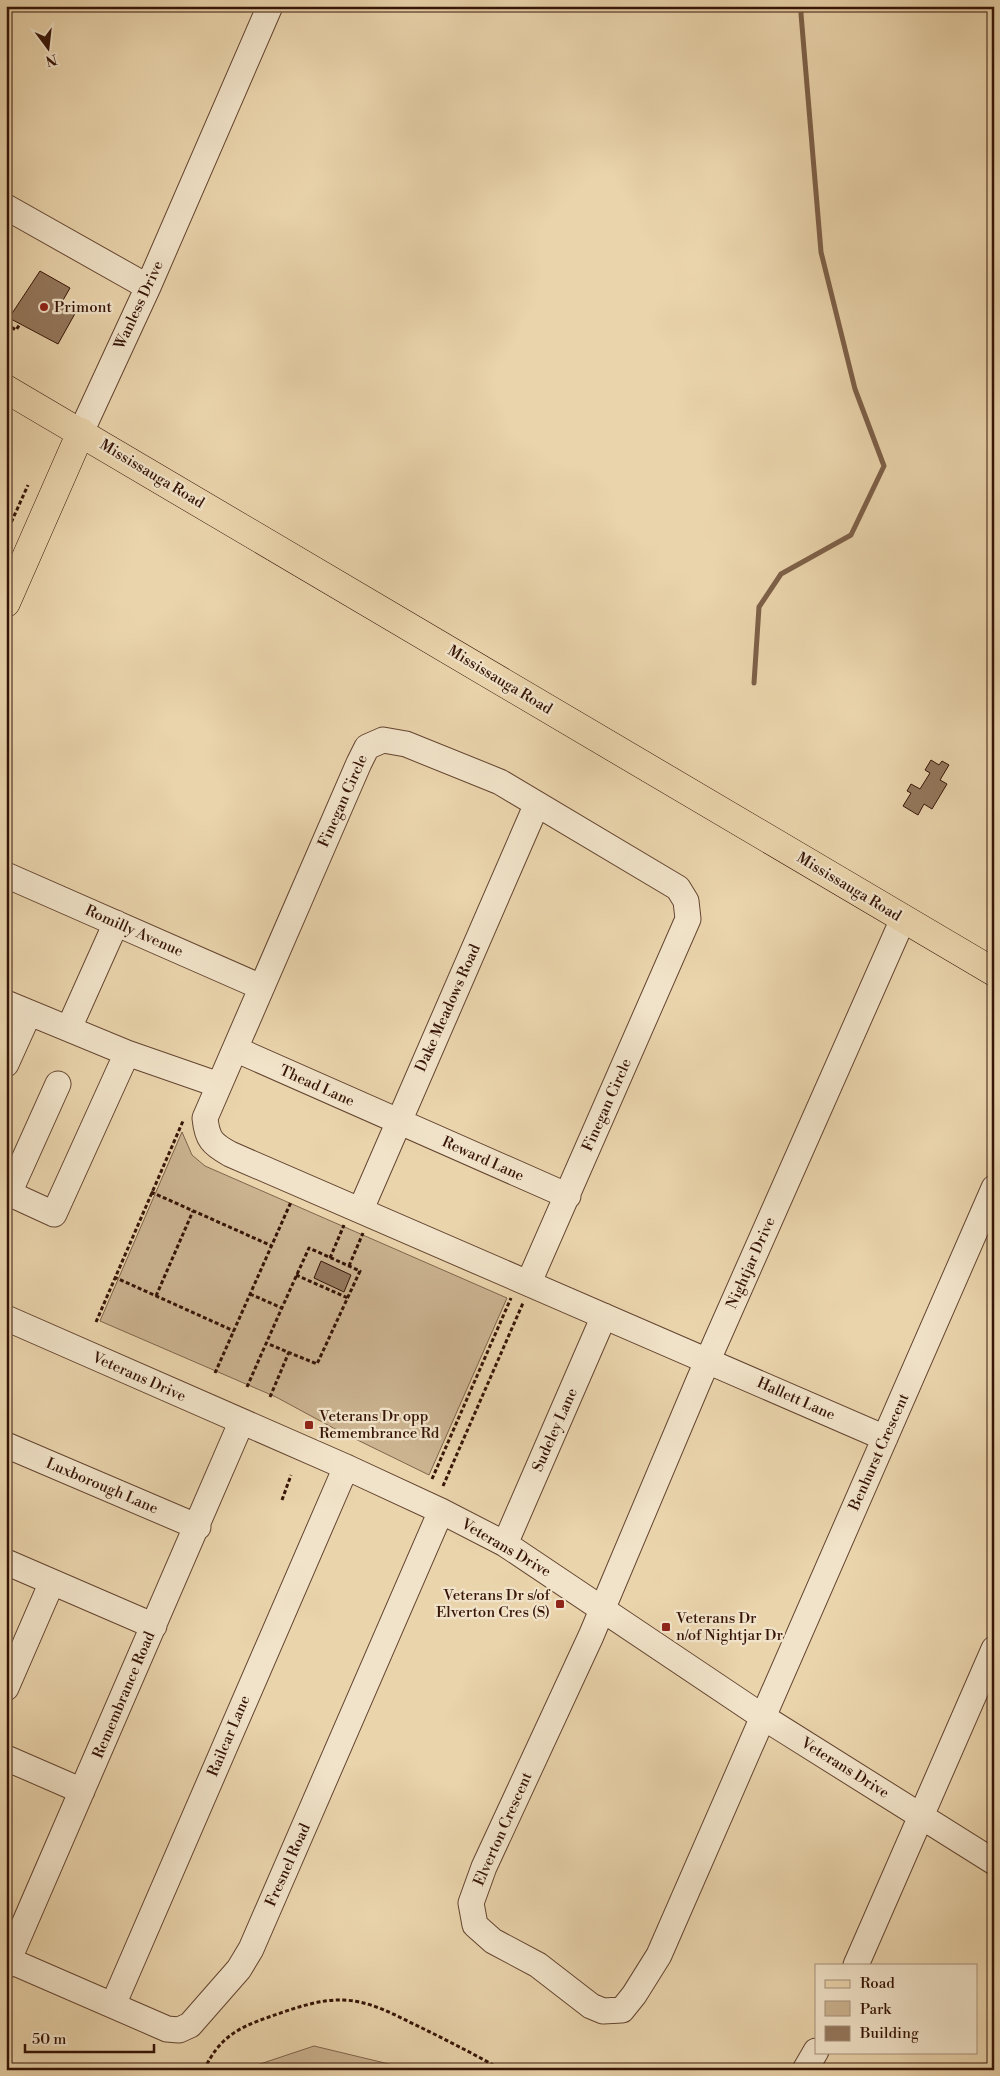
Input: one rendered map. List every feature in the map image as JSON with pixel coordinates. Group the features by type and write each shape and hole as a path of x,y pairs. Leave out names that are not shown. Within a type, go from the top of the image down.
{"main road":[{"name":"Mississauga Road","path":"6,389 994,972"},
{"name":"Wanless Drive","path":"6,603 81,432"}],"street":[{"name":"Wanless Drive","path":"81,432 148,287 270,6"},
{"path":"6,207 148,287"},
{"name":"Finegan Circle","path":"521,1294 568,1196 688,919 686,901 678,888 536,806 500,782 406,744 383,740 367,747 261,987 206,1118 206,1134 216,1146 356,1222 521,1294 604,1316 708,1361"},
{"name":"Dake Meadows Road","path":"356,1222 536,806"},
{"name":"Romilly Avenue","path":"6,875 261,987"},
{"name":"Nightjar Drive","path":"602,1607 903,919"},
{"path":"69,1028 116,923"},
{"path":"6,1003 127,1052 220,1085"},
{"path":"6,1064 30,1013"},
{"name":"Thead Lane","path":"235,1050 398,1122"},
{"path":"58,1084 8,1193 54,1214 127,1052"},
{"name":"Reward Lane","path":"398,1122 568,1196"},
{"name":"Benhurst Crescent","path":"763,1716 994,1188"},
{"name":"Sudeley Lane","path":"505,1544 604,1316"},
{"name":"Veterans Drive","path":"6,1318 241,1423 346,1467 441,1511 505,1544 763,1716 994,1862"},
{"name":"Hallett Lane","path":"708,1361 885,1438"},
{"name":"Remembrance Road","path":"7,1962 198,1527 241,1423"},
{"name":"Luxborough Lane","path":"6,1445 198,1527"},
{"name":"Railcar Lane","path":"112,2005 346,1467"},
{"name":"Fresnel Road","path":"7,1962 167,2029 178,2030 190,2025 238,1970 255,1940 441,1511"},
{"path":"6,1562 154,1626"},
{"path":"6,1688 52,1582"},
{"name":"Elverton Crescent","path":"602,1607 484,1867 471,1903 475,1924 493,1941 538,1965 591,2006 602,2011 622,2010 659,1956 763,1716"},
{"path":"856,1964 994,1649"},
{"path":"6,1758 82,1791"},
{"path":"805,2070 815,2052"}],"path":[{"path":"6,324 16,330 20,324"},
{"path":"6,534 28,485"},
{"path":"96,1322 151,1192 184,1121"},
{"path":"151,1192 272,1246"},
{"path":"215,1373 291,1201"},
{"path":"156,1296 193,1211"},
{"path":"330,1258 356,1222"},
{"path":"348,1266 356,1222"},
{"path":"247,1387 266,1343 282,1308 308,1248 360,1271 317,1364 266,1343"},
{"path":"296,1275 348,1298"},
{"path":"114,1278 234,1331"},
{"path":"250,1294 282,1308"},
{"path":"432,1480 521,1294"},
{"path":"443,1486 521,1294"},
{"path":"270,1397 289,1352"},
{"path":"282,1500 292,1474"},
{"path":"204,2070 222,2041 247,2025 288,2010 329,2000 343,2000 383,2009 464,2048 502,2070"}],"green space":[{"path":"182,1132 192,1155 205,1166 507,1298 429,1475 337,1430 276,1397 100,1321"},
{"path":"314,2046 414,2070 254,2070 257,2065"}],"building":[{"name":"Primont","path":"40,271 70,288 62,302 77,310 58,344 9,318"},
{"path":"931,760 939,765 942,761 949,765 940,780 947,784 932,809 924,804 918,815 903,806 911,793 907,791 911,784 920,789 930,773 925,770"},
{"path":"321,1261 351,1275 344,1292 314,1278"}],"waterway":[{"path":"754,683 759,607 781,574 851,535 884,466 855,389 821,252 801,14 802,6"}],"place":[{"name":"Primont","path":"44,307"},
{"name":"Veterans Dr opp Remembrance Rd","path":"309,1425"},
{"name":"Veterans Dr s/of Elverton Cres (S)","path":"560,1604"},
{"name":"Veterans Dr n/of Nightjar Dr","path":"666,1627"}]}
